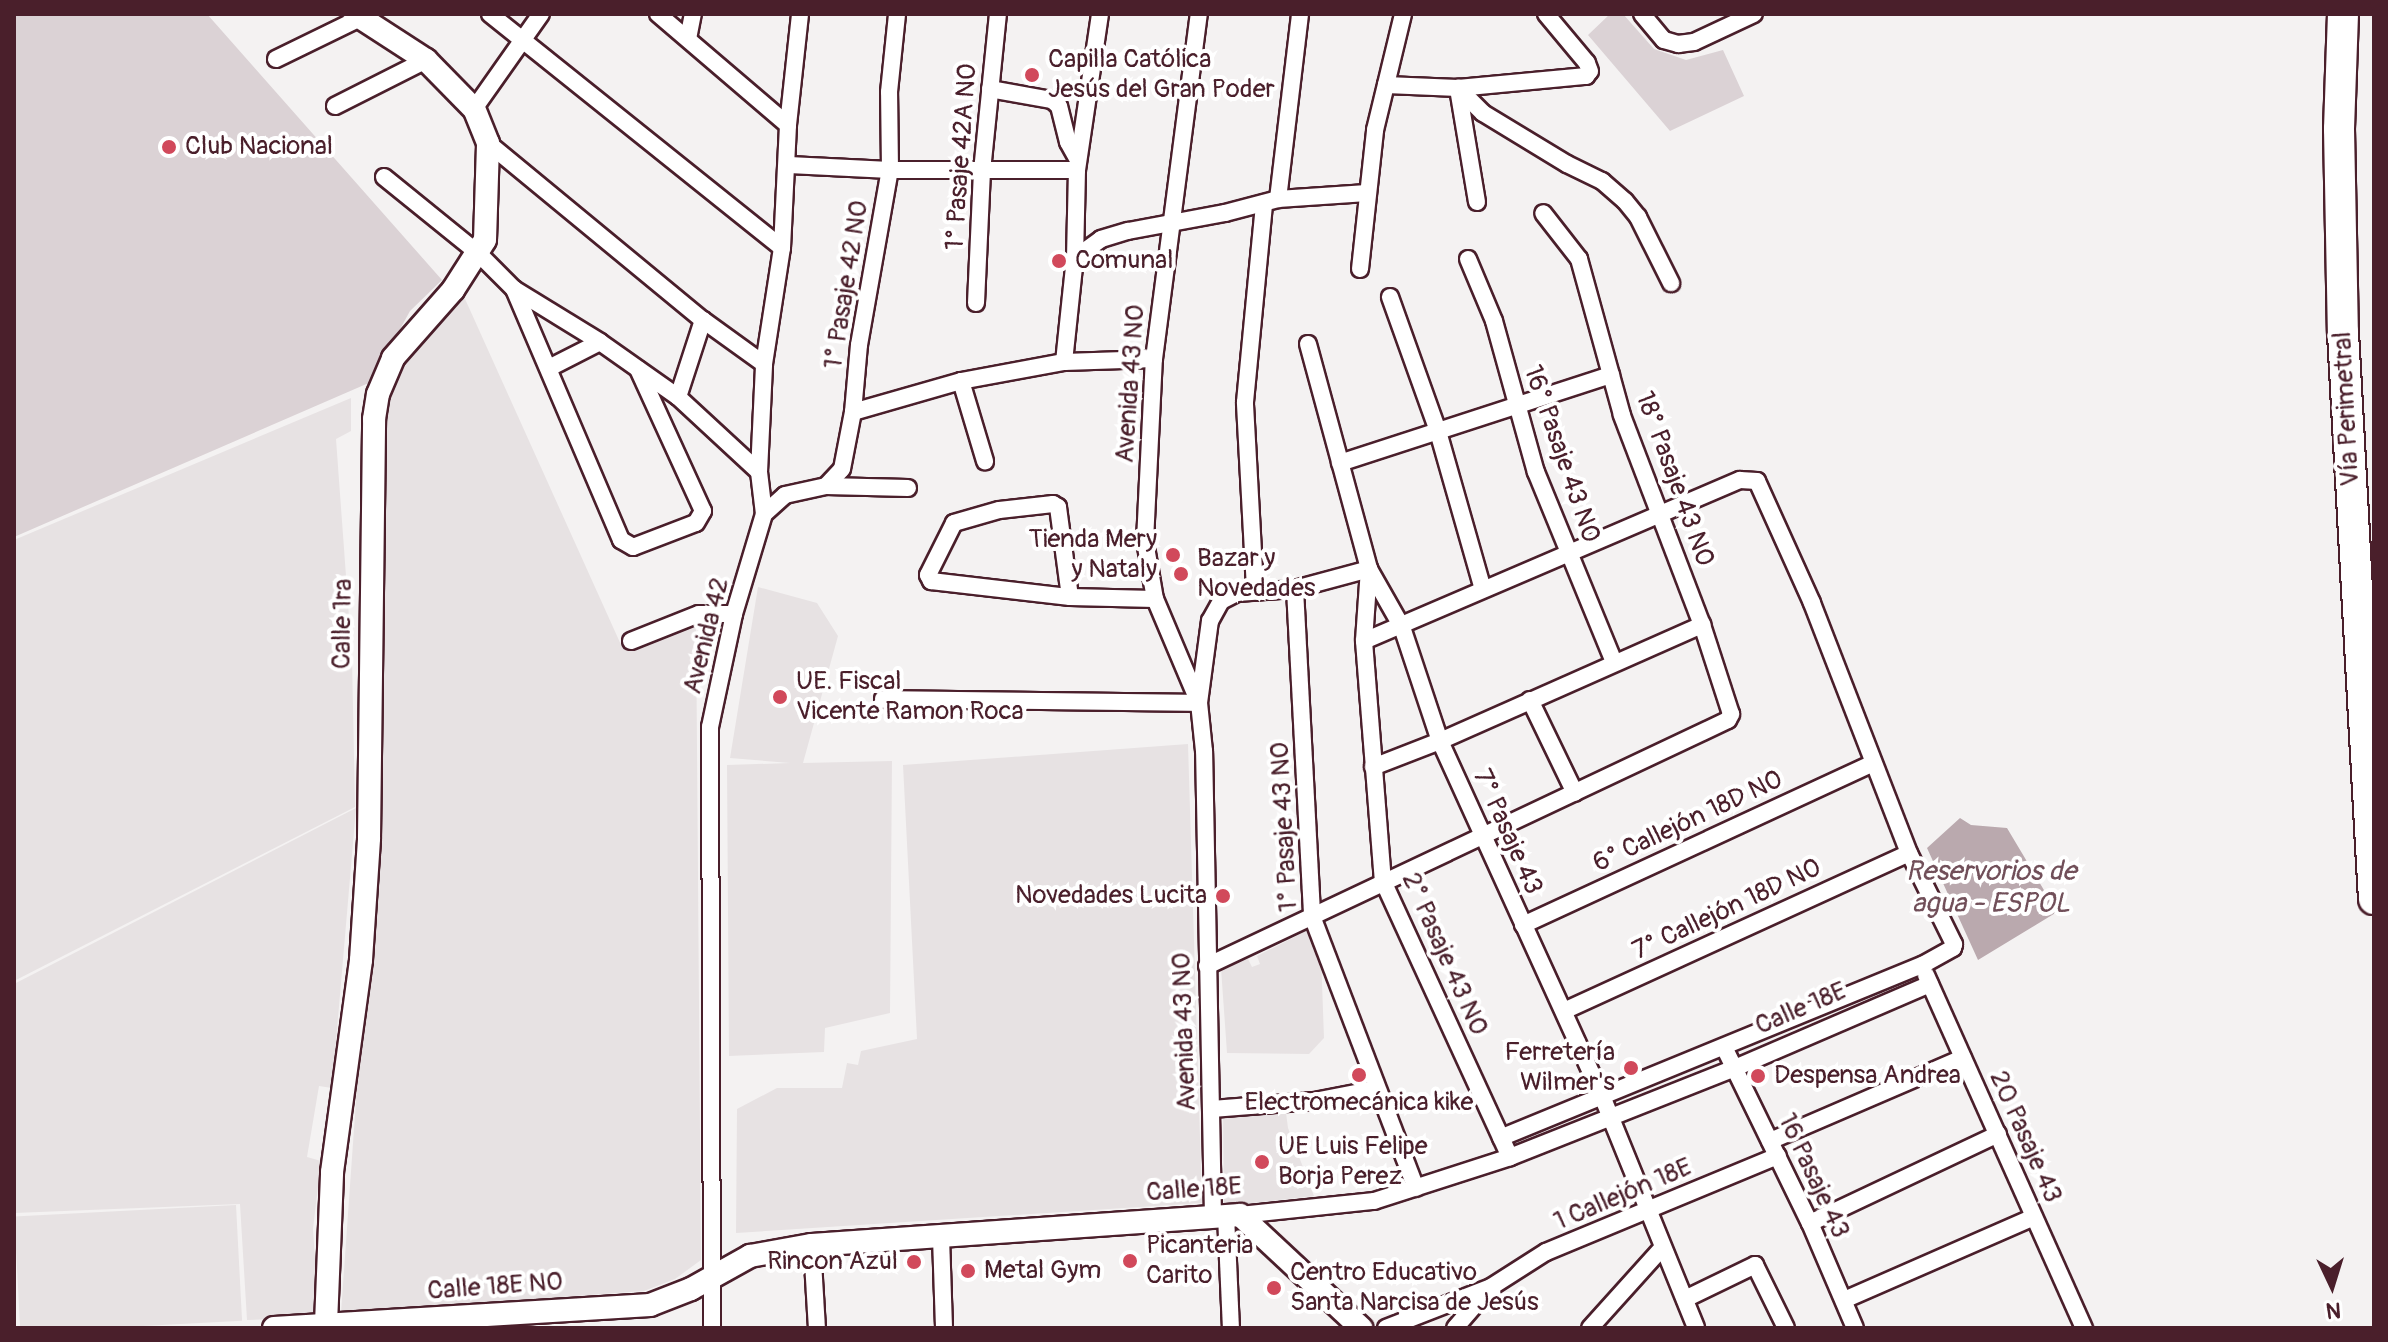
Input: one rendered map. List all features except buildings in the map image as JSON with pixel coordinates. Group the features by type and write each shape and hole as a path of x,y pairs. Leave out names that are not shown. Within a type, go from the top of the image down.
{"highway":[{"name":"Vía Perimetral","path":"2343,14 2339,129 2342,317 2374,899"}],"street":[{"path":"490,14 782,248"},
{"path":"474,109 541,14"},
{"path":"658,14 788,125"},
{"path":"688,39 693,14"},
{"name":"Avenida 42","path":"712,1328 710,727 734,614 764,514 759,472 764,364 782,248 789,165 788,125 800,14"},
{"name":"1° Pasaje 42 NO","path":"826,486 842,469 853,412 859,345 890,170 889,92 897,14"},
{"name":"1° Pasaje 42A NO","path":"976,303 982,171 998,14"},
{"path":"1064,362 1075,258 1078,165 1100,14"},
{"name":"Avenida 43 NO","path":"1199,14 1154,359 1145,541 1155,599 1199,703"},
{"path":"1255,589 1245,402 1271,201 1300,14"},
{"path":"1360,269 1367,193 1386,85 1403,14"},
{"path":"1386,85 1458,88 1586,76 1590,71 1587,63 1546,14"},
{"path":"1642,14 1664,40 1678,44 1694,42 1754,14"},
{"path":"276,59 358,16"},
{"name":"Calle 1ra","path":"326,1326 332,1172 361,960 369,838 374,419 381,384 393,358 453,290 485,240 488,143 474,109 426,60 358,16"},
{"path":"335,106 426,60"},
{"path":"1458,88 1477,202"},
{"path":"1458,88 1483,113 1567,164 1602,181 1625,201 1638,217 1671,283"},
{"path":"990,89 1052,100 1059,106 1068,142 1078,165"},
{"path":"488,143 703,320 764,364"},
{"path":"789,165 982,171 1078,165"},
{"path":"384,177 478,253 514,289 600,342 678,397 759,472"},
{"path":"1075,258 1101,239 1172,223 1271,201 1367,193"},
{"name":"18° Pasaje 43 NO","path":"1543,213 1579,259 1622,415 1702,625 1731,714 1728,720 1575,793"},
{"name":"16° Pasaje 43 NO","path":"1468,259 1494,321 1536,472 1614,662"},
{"path":"514,289 621,540 633,547 696,523 703,511 638,369"},
{"path":"1390,297 1437,428 1483,589"},
{"path":"678,397 703,320"},
{"path":"549,368 600,342"},
{"name":"7° Pasaje 43","path":"1308,344 1369,569 1402,627 1440,741 1481,837 1602,1096 1696,1328"},
{"path":"853,412 961,381 1064,362 1154,359"},
{"path":"1340,463 1437,428 1611,375"},
{"path":"961,381 985,461"},
{"path":"1364,641 1740,480 1757,481 1812,603 1909,853"},
{"path":"764,514 785,495 826,486 908,488"},
{"path":"1070,597 1058,507 1053,504 999,510 953,524 928,575 931,581 1070,597 1155,599"},
{"name":"Avenida 43 NO","path":"1231,1328 1226,1215 1212,1109 1204,751 1199,703 1210,621 1221,601 1237,593 1255,589 1295,589 1369,569"},
{"name":"2° Pasaje 43 NO","path":"1369,569 1364,641 1383,881 1510,1157"},
{"name":"1° Pasaje 43 NO","path":"1295,589 1312,916 1416,1188"},
{"path":"631,641 699,614 734,614"},
{"path":"1373,767 1440,741 1702,625"},
{"path":"883,699 1199,703"},
{"path":"1207,966 1575,793 1530,700"},
{"name":"6° Callejón 18D NO","path":"1523,925 1873,763"},
{"name":"Calle 18E","path":"1501,1138 1922,965 1953,948 1954,944 1909,853"},
{"name":"7° Callejón 18D NO","path":"1564,1011 1909,853"},
{"name":"20 Pasaje 43","path":"1922,965 2084,1328"},
{"name":"Calle 18E","path":"712,1275 750,1256 812,1245 1226,1215 1374,1201 1510,1157 1611,1118 1930,984"},
{"name":"16 Pasaje 43","path":"1724,1047 1810,1223 1855,1328"},
{"name":"1 Callejón 18E","path":"1386,1328 1491,1287 1546,1252 1648,1210 1963,1058"},
{"path":"1212,1109 1314,1101 1376,1089"},
{"path":"1810,1223 1998,1134"},
{"path":"1226,1215 1361,1328"},
{"path":"1844,1300 2034,1217"},
{"path":"941,1237 944,1328"},
{"path":"812,1245 817,1328"},
{"path":"1590,1328 1662,1248"},
{"path":"1685,1299 1755,1265 1786,1328"},
{"name":"Calle 18E NO","path":"274,1328 433,1324 650,1305 691,1289 712,1275"},
{"name":"1 Callejón 18E","path":"1455,1328 1491,1287"}],"shaded area":[{"name":"Club Nacional","path":"14,14 207,14 442,280 410,311 371,382 14,537"},
{"path":"1610,14 1623,14 1654,49 1686,60 1723,50 1744,96 1670,131 1588,35"},
{"path":"461,290 622,647 696,618 701,1260 675,1279 644,1291 341,1313 380,761 383,400 389,377"},
{"path":"351,398 351,431 336,439 352,658 355,807 14,981 14,540"},
{"path":"758,587 817,603 838,636 803,763 892,761 890,1013 825,1028 824,1052 729,1056 727,765 790,763 730,758"},
{"path":"1188,744 1202,1203 736,1233 737,1109 777,1088 842,1088 847,1063 858,1065 861,1051 917,1039 903,765"},
{"path":"356,808 332,1088 319,1086 307,1157 321,1161 313,1229 319,1317 247,1320 240,1204 14,1213 14,984"},
{"path":"1312,928 1321,955 1324,1038 1309,1054 1227,1053 1221,968 1248,959 1252,967 1260,964 1257,956"},
{"name":"UE Luis Felipe Borja Perez","path":"1285,1105 1288,1128 1314,1196 1224,1206 1223,1110"},
{"path":"236,1205 242,1321 105,1328 20,1328 14,1217"}],"water":[{"name":"Reservorios de agua - ESPOL","path":"1960,818 1971,825 2007,828 2057,912 1978,960 1927,848"}],"place":[{"name":"Capilla Católica Jesús del Gran Poder","path":"1032,75"},
{"name":"Club Nacional","path":"169,147"},
{"name":"Comunal","path":"1059,261"},
{"name":"Tienda Mery y Nataly","path":"1173,555"},
{"name":"Bazar y Novedades","path":"1181,574"},
{"name":"UE. Fiscal Vicente Ramon Roca","path":"780,697"},
{"name":"Novedades Lucita","path":"1223,896"},
{"name":"Ferretería Wilmer's","path":"1631,1068"},
{"name":"Electromecánica kike","path":"1359,1075"},
{"name":"Despensa Andrea","path":"1758,1076"},
{"name":"UE Luis Felipe Borja Perez","path":"1262,1162"},
{"name":"Picanteria Carito","path":"1130,1261"},
{"name":"Rincon Azul","path":"914,1262"},
{"name":"Metal Gym","path":"968,1271"},
{"name":"Centro Educativo Santa Narcisa de Jesús","path":"1274,1288"}]}
